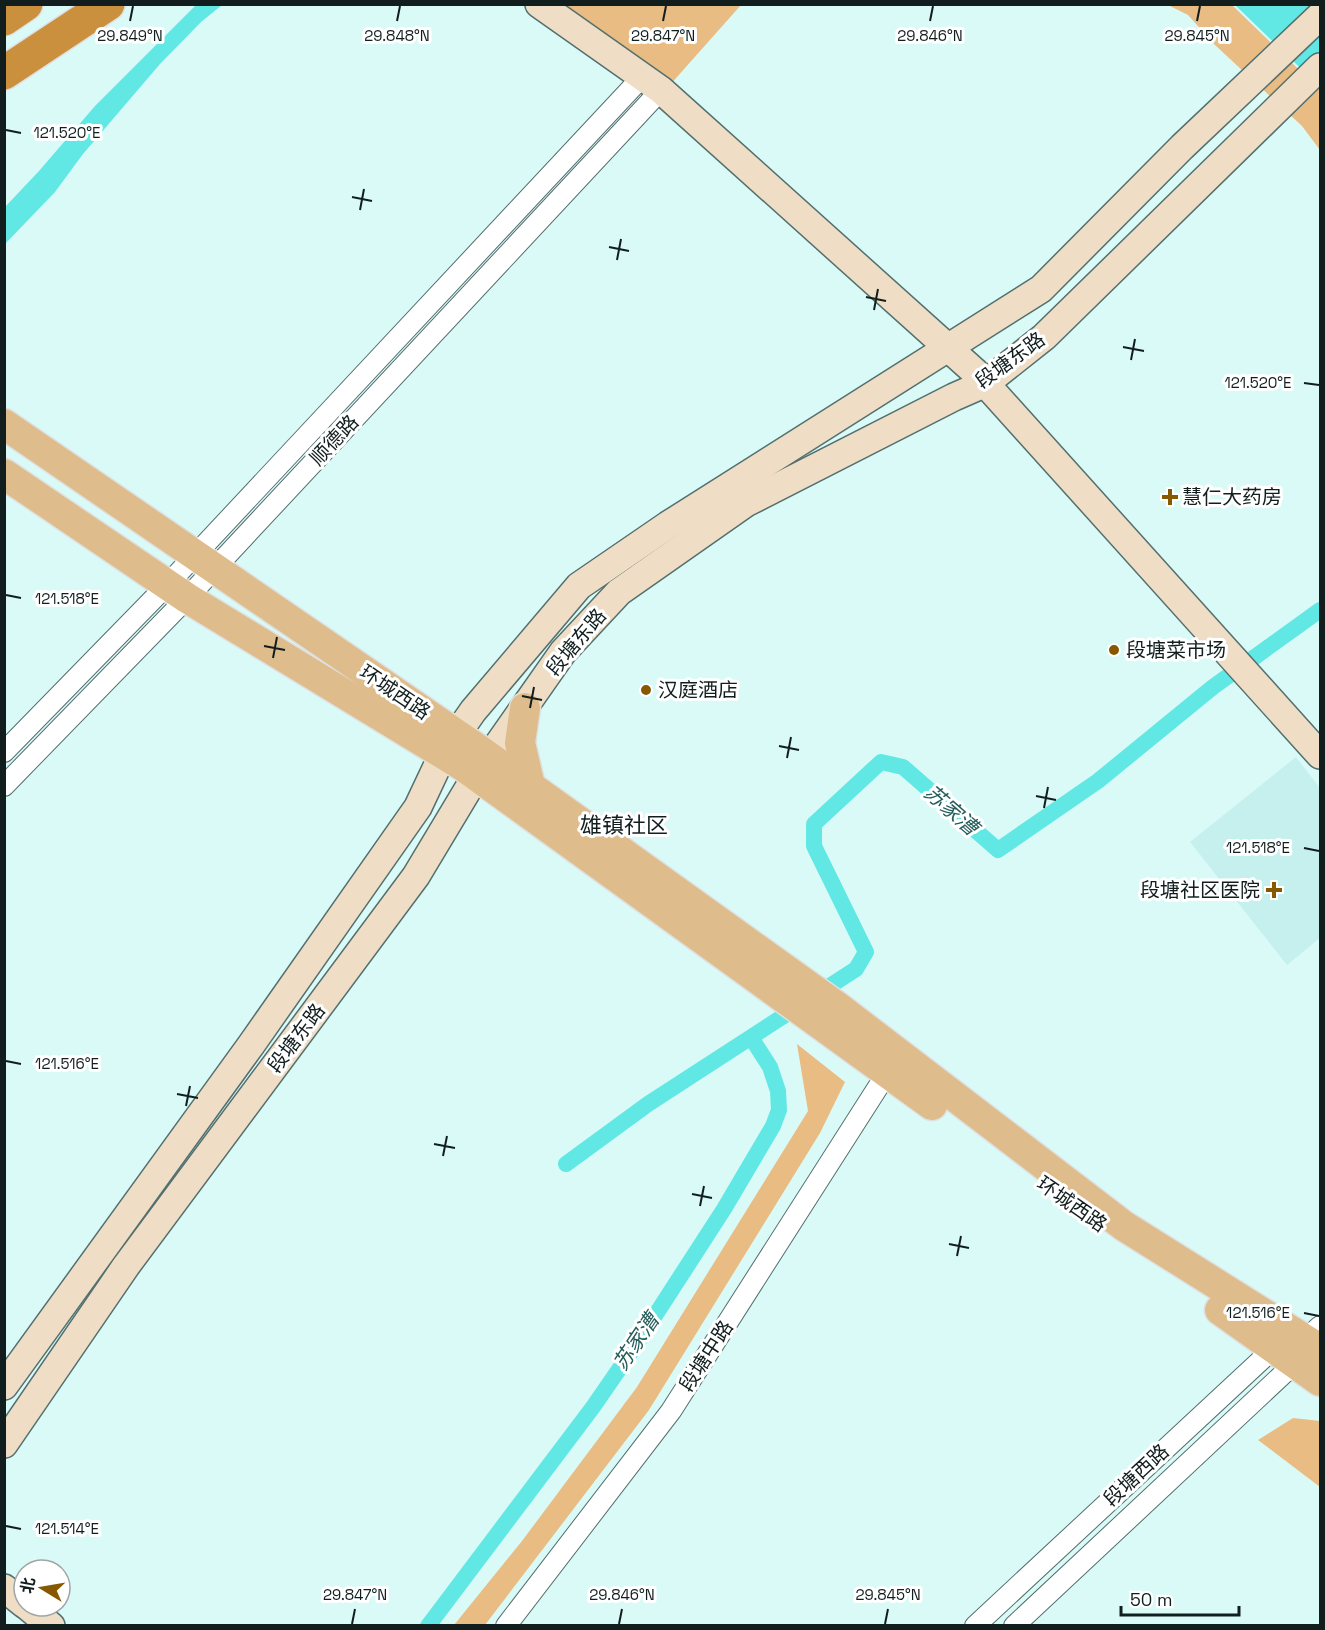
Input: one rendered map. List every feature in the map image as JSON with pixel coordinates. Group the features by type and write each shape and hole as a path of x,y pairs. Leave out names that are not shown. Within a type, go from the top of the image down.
{"highway":[{"path":"4,19 26,4"},
{"path":"4,48 69,4"},
{"path":"4,73 108,4"}],"main road":[{"path":"4,83 128,4"},
{"path":"539,4 651,83 986,383 1320,755"},
{"name":"段塘东路","path":"4,1386 251,1045 411,817 450,744 473,711 579,586 668,525 1041,290 1182,147 1320,16"},
{"name":"段塘东路","path":"4,1444 126,1266 416,876 483,766 563,652 620,592 746,503 986,383 1044,337 1313,74"},
{"name":"环城西路","path":"4,424 204,562 450,744 770,974"},
{"name":"环城西路","path":"4,474 178,591 450,744"},
{"path":"525,708 520,743 530,786"},
{"name":"环城西路","path":"483,766 530,786 770,974"},
{"path":"770,974 831,1018"},
{"name":"环城西路","path":"831,1018 887,1072 1303,1345"},
{"name":"环城西路","path":"831,1018 1124,1226 1266,1316 1303,1345 1320,1381"}],"street":[{"name":"顺德路","path":"4,786 204,562 651,83"},
{"name":"顺德路","path":"4,752 178,591"},
{"name":"段塘中路","path":"506,1626 671,1411 887,1072"},
{"name":"段塘西路","path":"975,1626 1303,1345"},
{"path":"1014,1626 1303,1345"}],"shaded area":[{"path":"564,5 741,5 669,86"},
{"path":"1168,5 1232,5 1320,90 1320,150 1302,126 1215,45 1188,15"},
{"name":"段塘社区医院","path":"1296,757 1320,788 1320,938 1287,965 1190,842"},
{"path":"797,1044 845,1082 820,1133 649,1410 485,1625 454,1625 522,1541 637,1387 808,1111"},
{"path":"1293,1418 1320,1421 1320,1487 1258,1440"}],"water":[{"path":"197,4 222,5 201,22 160,64 83,154 55,192 5,244 5,207 95,106"},
{"path":"1235,5 1310,5 1320,15 1320,87"}],"waterway":[{"name":"苏家漕","path":"566,1164 648,1104 856,969 866,952 814,846 814,824 881,762 903,767 998,850 1098,781 1213,687 1320,610"},
{"name":"苏家漕","path":"428,1626 593,1407 638,1342 724,1209 773,1126 779,1110 778,1091 770,1067 752,1039"}],"place":[{"name":"慧仁大药房","path":"1170,497"},
{"name":"段塘菜市场","path":"1114,650"},
{"name":"汉庭酒店","path":"646,690"},
{"name":"段塘社区医院","path":"1274,890"}],"district":[{"name":"雄镇社区","path":"624,825"}]}
